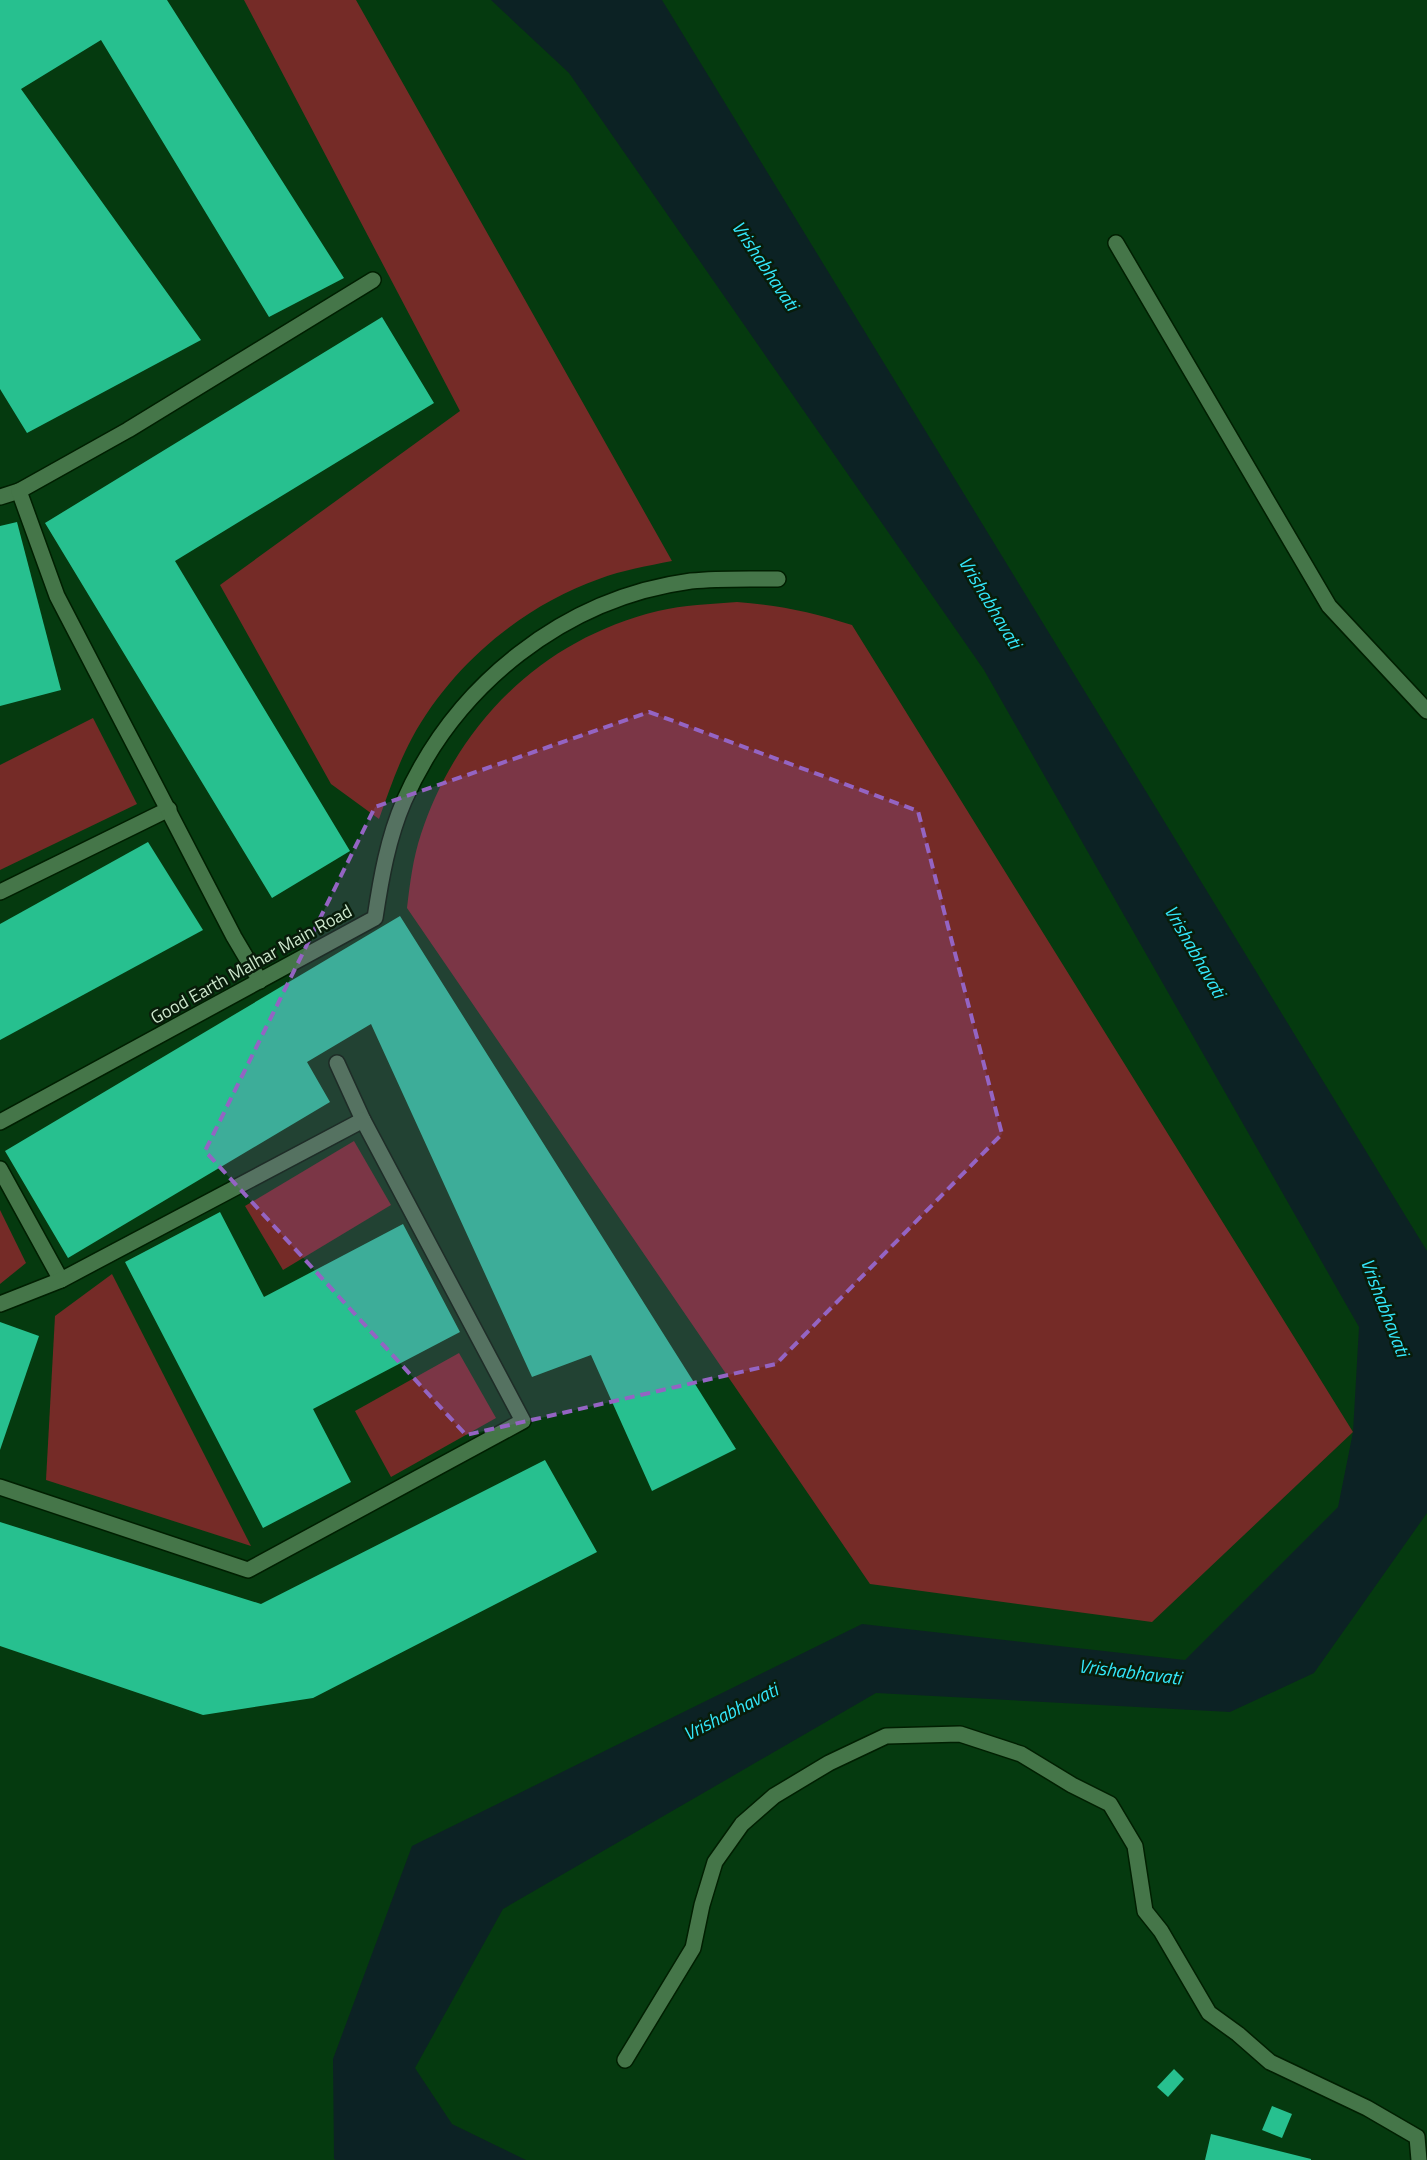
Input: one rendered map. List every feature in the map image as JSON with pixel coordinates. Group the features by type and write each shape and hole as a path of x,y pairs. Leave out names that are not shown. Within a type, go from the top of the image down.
{"street":[{"path":"1116,243 1329,606 1427,711"},
{"path":"0,497 18,491 128,430 373,280"},
{"path":"18,491 57,596 234,937 260,981"},
{"name":"Good Earth Malhar Main Road","path":"0,1122 375,918 380,878 390,839 404,802 421,766 443,732 468,701 496,672 530,645 583,615 607,604 648,590 691,581 734,578 778,580"},
{"path":"0,892 169,809"},
{"path":"0,1488 248,1570 523,1421 363,1120 336,1063"},
{"path":"0,1304 61,1280 363,1120"},
{"path":"0,1169 61,1280"},
{"path":"625,2060 693,1948 702,1905 715,1862 742,1824 774,1796 829,1763 886,1736 960,1734 1021,1754 1072,1785 1110,1804 1135,1846 1145,1910 1161,1932 1209,2013 1238,2034 1270,2062 1367,2108 1417,2137 1418,2160"}],"highlighted area":[{"path":"649,712 918,811 1002,1134 776,1364 466,1435 205,1151 375,807"}],"shaded area":[{"path":"244,0 356,0 672,561 617,573 570,591 516,622 491,642 468,663 428,712 402,758 379,819 331,784 220,585 460,411"},
{"path":"737,602 795,610 852,625 1353,1432 1152,1622 870,1584 407,908 418,843 437,793 457,756 482,722 510,691 542,664 578,642 616,624 668,609"},
{"path":"93,718 137,804 0,870 0,765"},
{"path":"354,1141 391,1205 283,1270 245,1206"},
{"path":"0,1210 26,1263 0,1284"},
{"path":"112,1274 251,1546 46,1480 55,1316"},
{"path":"459,1353 496,1418 391,1477 355,1411"}],"water":[{"name":"Vrishabhavati","path":"491,0 662,0 1427,1251 1427,1513 1314,1673 1230,1712 876,1693 503,1909 415,2068 452,2124 526,2160 336,2160 334,2159 333,2059 412,1846 862,1624 1185,1660 1338,1507 1353,1432 1359,1327 984,670 569,73"}],"building":[{"path":"0,0 167,0 344,278 269,317 101,40 21,89 201,340 27,433 0,389"},
{"path":"382,317 434,403 175,561 350,851 272,898 45,523"},
{"path":"17,522 61,690 0,706 0,526"},
{"path":"148,842 203,930 0,1040 0,924"},
{"path":"400,916 736,1449 652,1491 591,1355 532,1377 371,1024 307,1062 330,1102 68,1258 5,1151"},
{"path":"220,1212 264,1297 403,1224 460,1332 313,1409 351,1482 263,1528 125,1262"},
{"path":"0,1322 39,1336 0,1450"},
{"path":"545,1460 597,1552 313,1698 203,1715 0,1646 0,1522 261,1604"},
{"path":"1174,2069 1184,2079 1168,2097 1157,2087"},
{"path":"1272,2106 1292,2114 1282,2138 1262,2130"},
{"path":"1211,2134 1311,2159 1311,2160 1205,2160"}]}
